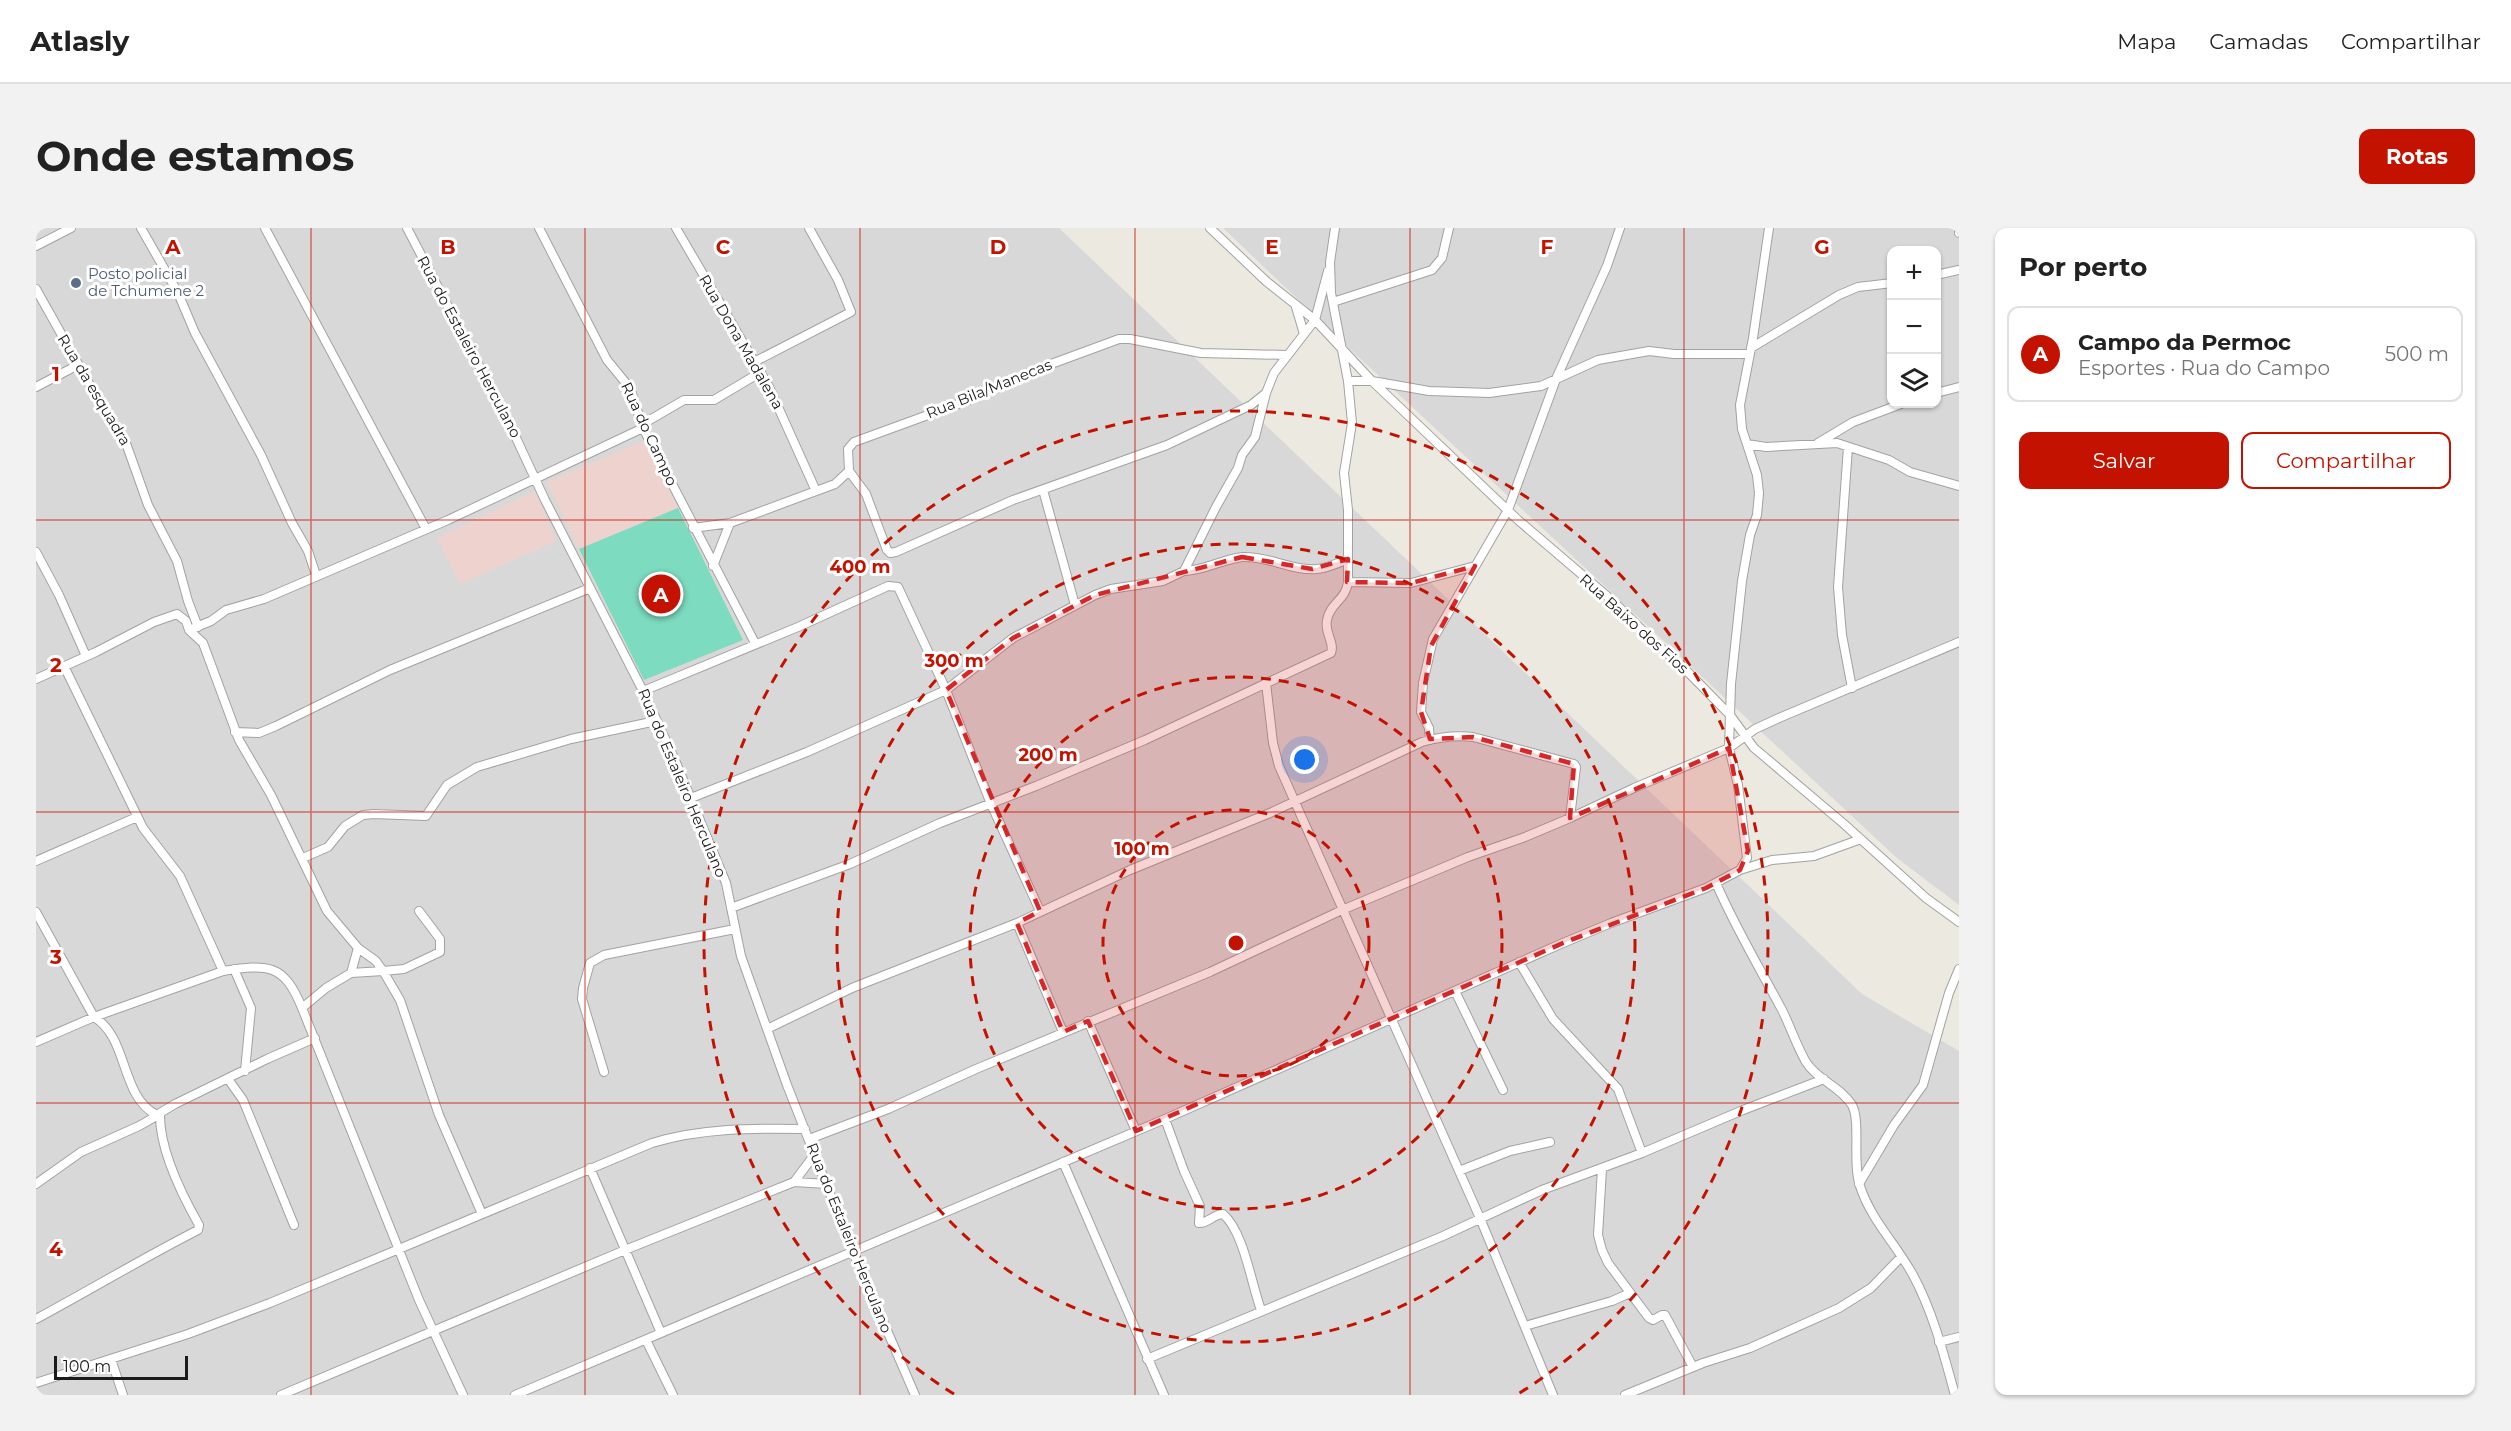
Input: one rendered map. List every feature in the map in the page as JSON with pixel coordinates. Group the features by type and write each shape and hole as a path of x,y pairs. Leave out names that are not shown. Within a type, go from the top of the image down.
{"street":[{"path":"36,246 70,228"},
{"path":"141,228 178,293 195,333 261,455 292,523 308,551 316,575"},
{"path":"265,228 426,529"},
{"name":"Rua do Estaleiro Herculano","path":"407,228 510,425 643,691 692,798 726,883 750,985 853,1252 915,1395"},
{"name":"Rua do Campo","path":"539,228 607,360 630,388 642,426 693,528 755,643"},
{"name":"Rua Dona Madalena","path":"676,228 761,372 816,491"},
{"path":"754,362 851,312 809,228"},
{"path":"1209,228 1296,306 1304,334"},
{"path":"1221,239 1224,228"},
{"path":"1184,571 1238,468 1242,455 1255,437 1266,393 1274,373 1315,320 1330,262 1335,228"},
{"path":"1332,303 1432,270 1442,258 1449,228"},
{"path":"1430,740 1429,728 1421,712 1423,684 1431,646 1445,617 1508,510 1556,379 1607,266 1620,228"},
{"path":"1740,870 1745,865 1748,851 1737,777 1729,748 1730,716 1739,602 1750,535 1757,515 1759,493 1757,475 1742,429 1740,405 1769,228"},
{"path":"1959,228 1959,233"},
{"path":"731,908 850,864 940,822 991,804 1145,740 1332,651 1332,644 1326,632 1326,622 1329,613 1347,592 1348,582 1348,510 1344,473 1352,423 1348,381 1332,303 1330,262"},
{"path":"1941,274 1959,270"},
{"path":"1348,381 1372,381 1419,390 1469,394 1541,386 1598,360 1649,351 1674,354 1750,351 1839,295 1858,287 1887,284"},
{"name":"Rua da esquadra","path":"36,289 127,446 148,505 177,561 188,602 202,625"},
{"name":"Rua Baixo dos Fios","path":"1296,306 1315,320 1372,381 1508,510 1614,602 1730,716 1766,758 1862,839 1926,898 1959,922"},
{"name":"Rua Bila/Manecas","path":"849,471 848,449 854,441 969,400 1027,374 1112,341 1130,339 1201,353 1287,355"},
{"path":"36,387 78,365"},
{"path":"189,630 226,610 264,599 426,529 642,426 684,400 714,400 761,372"},
{"path":"1941,392 1959,387"},
{"path":"693,528 730,523 835,484 849,471 860,483 887,550 892,553 1013,500 1167,445 1251,405 1266,393"},
{"path":"1817,444 1853,422 1890,408"},
{"path":"1747,444 1766,447 1837,443 1889,460 1910,472 1959,486"},
{"path":"1848,447 1838,587 1842,635 1852,688"},
{"path":"1043,490 1074,605"},
{"path":"713,566 730,523"},
{"path":"36,552 59,595 86,656"},
{"path":"692,798 807,752 946,690 1013,638 1106,590 1163,580 1184,571 1196,570 1220,561 1242,557 1263,558 1295,568 1312,569 1327,568 1348,559"},
{"path":"1348,582 1411,583 1475,566"},
{"path":"643,691 798,627 888,586 898,587 946,690 991,804 1040,911"},
{"path":"236,732 264,731 390,670 590,588"},
{"path":"36,679 154,622 177,614 186,621 189,630 203,643"},
{"path":"202,625 203,643 236,732 303,858 327,911 341,931 358,948 376,961 400,1000 439,1115 482,1214"},
{"path":"809,1139 888,1109 1088,1021 1209,972 1342,910 1467,857 1525,837 1570,818 1729,748 1745,735 1779,718 1959,642"},
{"path":"64,666 137,817 154,844 180,876 223,971"},
{"path":"1266,683 1275,755 1293,802 1480,1218 1553,1395"},
{"path":"303,858 328,847 336,840 345,826 363,815 374,813 426,816 447,784 483,765 571,739 656,721"},
{"path":"767,1029 852,988 1017,923 1130,870 1293,802 1430,740 1457,736 1473,737 1574,764 1576,767 1570,818"},
{"path":"36,861 137,817"},
{"path":"515,1395 1165,1119 1611,922 1716,884 1740,870 1772,860 1814,856 1862,839"},
{"path":"1716,884 1734,923 1784,1014 1806,1063 1842,1093 1852,1106 1856,1116 1855,1144 1859,1184 1870,1210 1918,1286 1939,1341 1955,1395"},
{"path":"302,1008 326,988 351,973 404,969 440,952 440,939 420,911"},
{"path":"36,912 93,1017 102,1023 112,1039 143,1108 156,1116 177,1178 199,1225 198,1230 155,1251 94,1288 36,1319"},
{"path":"1017,923 1063,1032"},
{"path":"604,1072 582,999 591,963 604,956 735,929"},
{"path":"351,973 358,948"},
{"path":"1519,962 1553,1019 1618,1089 1642,1153"},
{"path":"36,1042 93,1017 223,971 258,967 279,972 293,990 302,1008 433,1332 463,1395"},
{"path":"234,969 251,1008 245,1071"},
{"path":"1859,1184 1894,1125 1923,1084 1949,993 1959,969"},
{"path":"1455,992 1503,1090"},
{"path":"1088,1021 1136,1131"},
{"path":"36,1184 81,1152 139,1126 193,1095 315,1038"},
{"path":"228,1079 247,1109 294,1225"},
{"path":"1147,1359 1422,1245 1542,1190 1602,1169 1824,1079"},
{"path":"139,1126 143,1108"},
{"path":"1165,1119 1200,1206 1199,1222 1205,1222 1218,1214 1223,1214 1227,1218 1240,1242 1261,1310"},
{"path":"36,1383 188,1334 270,1303 591,1168 677,1135 764,1129 805,1130"},
{"path":"1459,1171 1510,1151 1550,1142"},
{"path":"794,1182 815,1154"},
{"path":"1063,1162 1164,1395"},
{"path":"591,1168 661,1333"},
{"path":"1602,1169 1598,1235 1608,1263 1650,1320 1665,1315 1693,1367"},
{"path":"280,1395 625,1250 794,1182 827,1184"},
{"path":"1625,1395 1693,1367 1750,1348 1859,1297 1880,1281 1901,1257"},
{"path":"1525,1326 1612,1301 1630,1293"},
{"path":"1939,1341 1959,1337"},
{"path":"645,1340 673,1395"},
{"path":"111,1359 123,1395"},
{"path":"36,1375 48,1378"}],"highlighted area":[{"path":"1242,557 1312,569 1348,559 1347,582 1411,583 1475,566 1431,646 1421,712 1430,739 1473,737 1574,764 1570,818 1729,748 1748,851 1740,870 1706,888 1563,943 1136,1131 1088,1021 1063,1032 1017,923 1040,911 946,690 1013,638 1095,595"}],"shaded area":[{"path":"36,228 1059,228 1862,994 1959,1051 1959,1395 36,1395"},
{"path":"1223,228 1959,228 1959,905 1897,858"},
{"path":"644,441 678,508 579,549 547,482"},
{"path":"535,491 556,541 460,584 437,538"}],"green space":[{"path":"678,508 743,640 644,680 579,549"}],"place":[{"name":"Posto policial de Tchumene 2","path":"76,283"},
{"name":"Campo da Permoc","path":"661,594"}]}
